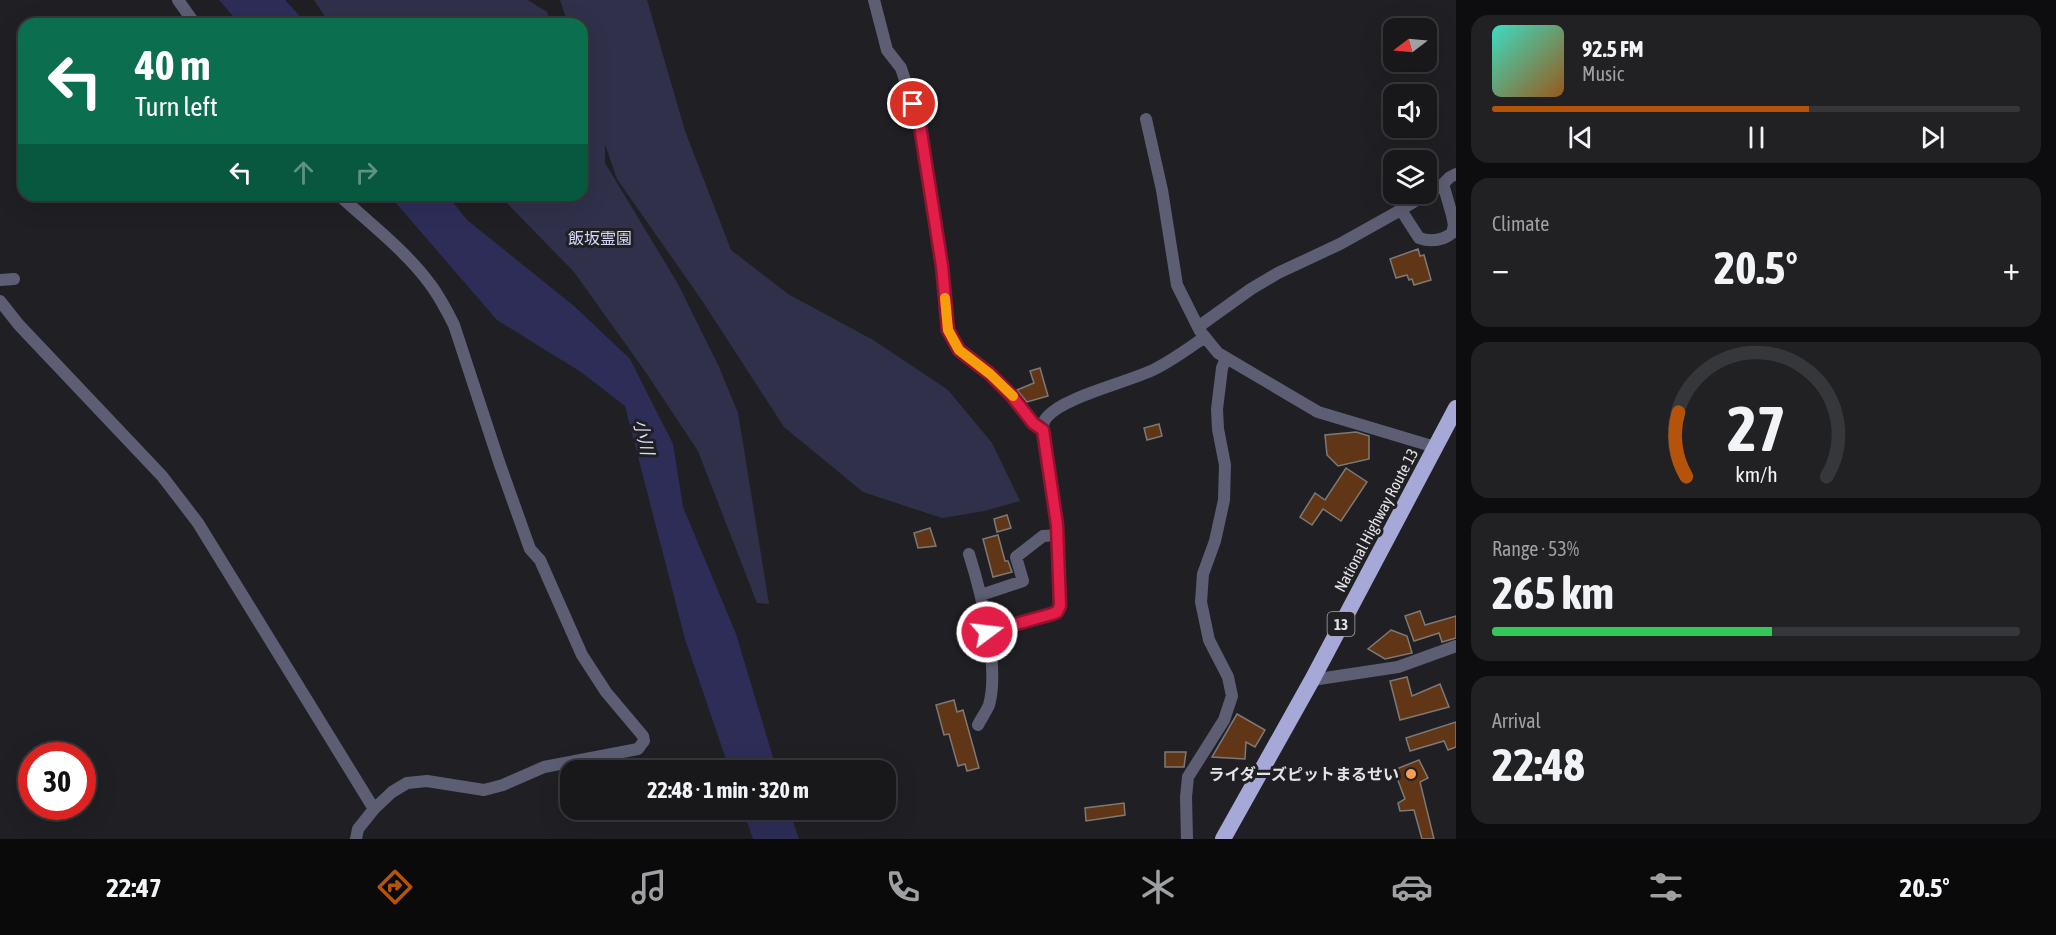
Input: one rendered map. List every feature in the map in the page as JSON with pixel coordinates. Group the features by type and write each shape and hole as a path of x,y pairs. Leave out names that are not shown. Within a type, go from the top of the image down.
{"highway":[{"name":"National Highway Route 13","path":"1223,839 1312,680 1456,408"}],"street":[{"path":"178,0 191,18"},
{"path":"874,0 887,50 901,68 920,126 942,266 948,330 959,350 990,374 1012,396 1033,423 1043,430"},
{"path":"1146,119 1162,190 1177,285 1201,332 1218,353 1318,412 1435,447"},
{"path":"987,632 1057,612 1060,606 1058,535 1053,484 1043,430 1047,417 1058,408 1088,394 1128,381 1156,368 1251,289 1401,210 1456,174"},
{"path":"1401,210 1419,238 1436,240 1445,238 1452,233 1454,225 1443,184"},
{"path":"345,201 416,268 430,283 445,307 454,325 530,549 540,560 582,655 606,692 643,736 644,741 638,749 544,767 503,785 484,790 427,781 412,782 399,787 374,809 358,829 356,839"},
{"path":"0,280 14,279"},
{"path":"0,301 162,476 198,523 374,809"},
{"path":"1187,839 1188,777 1224,720 1233,696 1228,676 1209,640 1201,602 1203,574 1215,541 1224,500 1226,465 1216,409 1222,368 1226,358"},
{"path":"981,595 1023,582 1016,557 1043,536 1058,535"},
{"path":"969,554 981,595 992,677 988,707 978,726"},
{"path":"1312,680 1398,667 1456,646"}],"green space":[{"path":"314,0 528,0 547,12 549,18 326,18"},
{"name":"飯坂霊園","path":"560,0 647,0 685,131 731,250 788,294 873,340 948,390 992,443 1020,501 984,511 942,518 863,492 784,427 703,302 617,179 605,144 605,163 678,284 719,367 738,413 769,604 757,603 698,451 647,374 574,272 505,201 588,201 588,18 566,18"}],"water":[{"path":"219,0 285,0 302,18 235,18"},
{"name":"小川","path":"394,201 452,201 467,220 574,306 630,359 673,444 683,507 736,634 774,760 726,760 685,639 625,406 581,372 497,320"},
{"path":"746,820 792,820 799,839 753,839"}],"building":[{"path":"1418,249 1420,256 1424,255 1431,280 1414,285 1412,279 1409,280 1407,275 1396,278 1390,259"},
{"path":"1040,368 1048,396 1027,402 1017,390 1034,383 1030,371"},
{"path":"1159,424 1162,436 1147,440 1144,428"},
{"path":"1356,432 1369,436 1369,459 1338,466 1327,455 1325,435"},
{"path":"1346,468 1367,482 1341,521 1323,509 1312,525 1300,517 1315,493 1325,500"},
{"path":"1007,515 1011,528 997,532 994,519"},
{"path":"930,528 936,546 918,548 914,533"},
{"path":"998,535 1005,561 1008,561 1012,572 993,577 983,539"},
{"path":"1420,611 1425,625 1456,616 1456,638 1442,642 1439,633 1414,641 1405,616"},
{"path":"1391,630 1407,636 1412,653 1385,659 1368,649"},
{"path":"1407,677 1412,696 1440,684 1449,707 1400,720 1390,681"},
{"path":"954,700 957,712 963,710 979,768 967,771 965,764 958,766 949,734 944,735 936,705"},
{"path":"1237,714 1265,730 1255,747 1246,742 1245,759 1212,757"},
{"path":"1456,722 1456,747 1448,750 1444,741 1410,751 1406,738"},
{"path":"1165,752 1186,752 1184,767 1165,767"},
{"path":"1419,760 1428,778 1420,782 1434,839 1422,839 1414,810 1400,811 1398,803 1405,799 1394,770"},
{"path":"1124,803 1125,815 1086,821 1085,808"}],"slow traffic":[{"path":"945,298 948,330 959,350 990,374 1013,396"}],"place":[{"name":"ライダーズピットまるせい","path":"1411,774"}],"route":[{"path":"913,104 920,126 942,266 948,330 959,350 990,374 1012,396 1033,423 1043,430 1053,484 1059,550 1060,606 1057,612 1052,614 987,632"}]}
